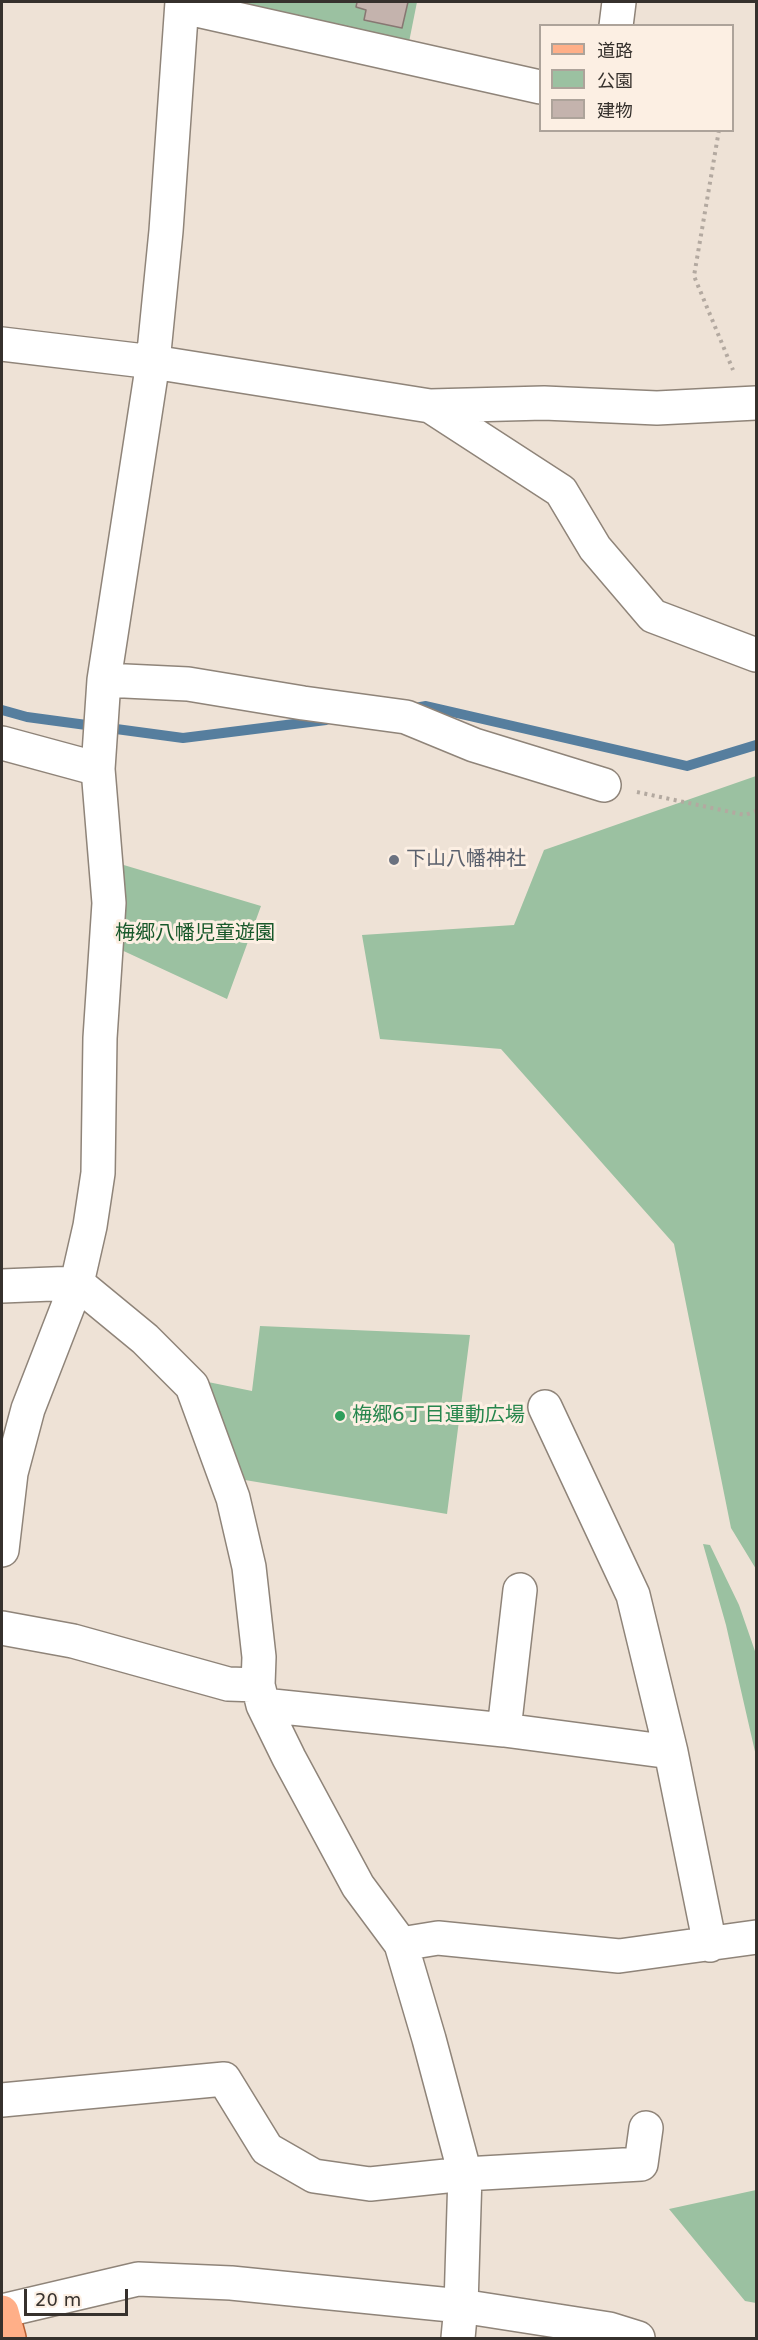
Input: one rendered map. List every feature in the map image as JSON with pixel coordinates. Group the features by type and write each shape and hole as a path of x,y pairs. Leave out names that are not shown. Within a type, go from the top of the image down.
{"main road":[{"path":"2,2312 9,2338"}],"street":[{"path":"616,24 619,2"},
{"path":"2,1550 11,1473 28,1409 77,1283 90,1226 98,1173 100,1038 109,903 98,769 104,680 153,362 166,231 183,4 539,87"},
{"path":"2,344 153,362 430,406 544,403 657,408 752,404"},
{"path":"430,406 561,491 596,548 653,616 756,655"},
{"path":"104,680 188,684 406,717 474,745 604,785"},
{"path":"2,743 98,769"},
{"path":"2,1286 77,1283 145,1339 192,1386 233,1498 249,1567 261,1695 289,1758 358,1886 401,1944 429,2039 465,2174 458,2338"},
{"path":"544,1407 633,1595 671,1752 710,1945"},
{"path":"504,1730 520,1590"},
{"path":"2,1628 73,1641 261,1695 671,1752"},
{"path":"401,1944 438,1938 619,1956 756,1937"},
{"path":"2,2100 225,2079 267,2149 314,2176 370,2184 465,2174 641,2164 646,2128"},
{"path":"2,2312 138,2279 231,2283 461,2306 609,2328 638,2338"}],"path":[{"path":"719,132 694,276 752,404"},
{"path":"604,785 745,815 756,811"}],"green space":[{"path":"209,2 417,2 409,42"},
{"path":"756,776 756,1569 731,1528 674,1244 501,1049 380,1039 362,935 514,925 544,850"},
{"name":"梅郷八幡児童遊園","path":"117,863 261,906 227,999 115,947"},
{"name":"梅郷6丁目運動広場","path":"260,1326 470,1335 447,1514 245,1480 208,1382 252,1391"},
{"path":"703,1544 710,1545 739,1605 756,1654 756,1756 726,1625"},
{"path":"756,2190 756,2303 745,2301 669,2209"}],"building":[{"path":"357,2 408,2 402,28 364,20 366,10 356,7"}],"waterway":[{"path":"410,709 426,706 687,766 756,745"},
{"path":"2,710 27,717 183,738 326,720"}],"place":[{"name":"下山八幡神社","path":"394,860"},
{"name":"梅郷6丁目運動広場","path":"340,1416"}]}
